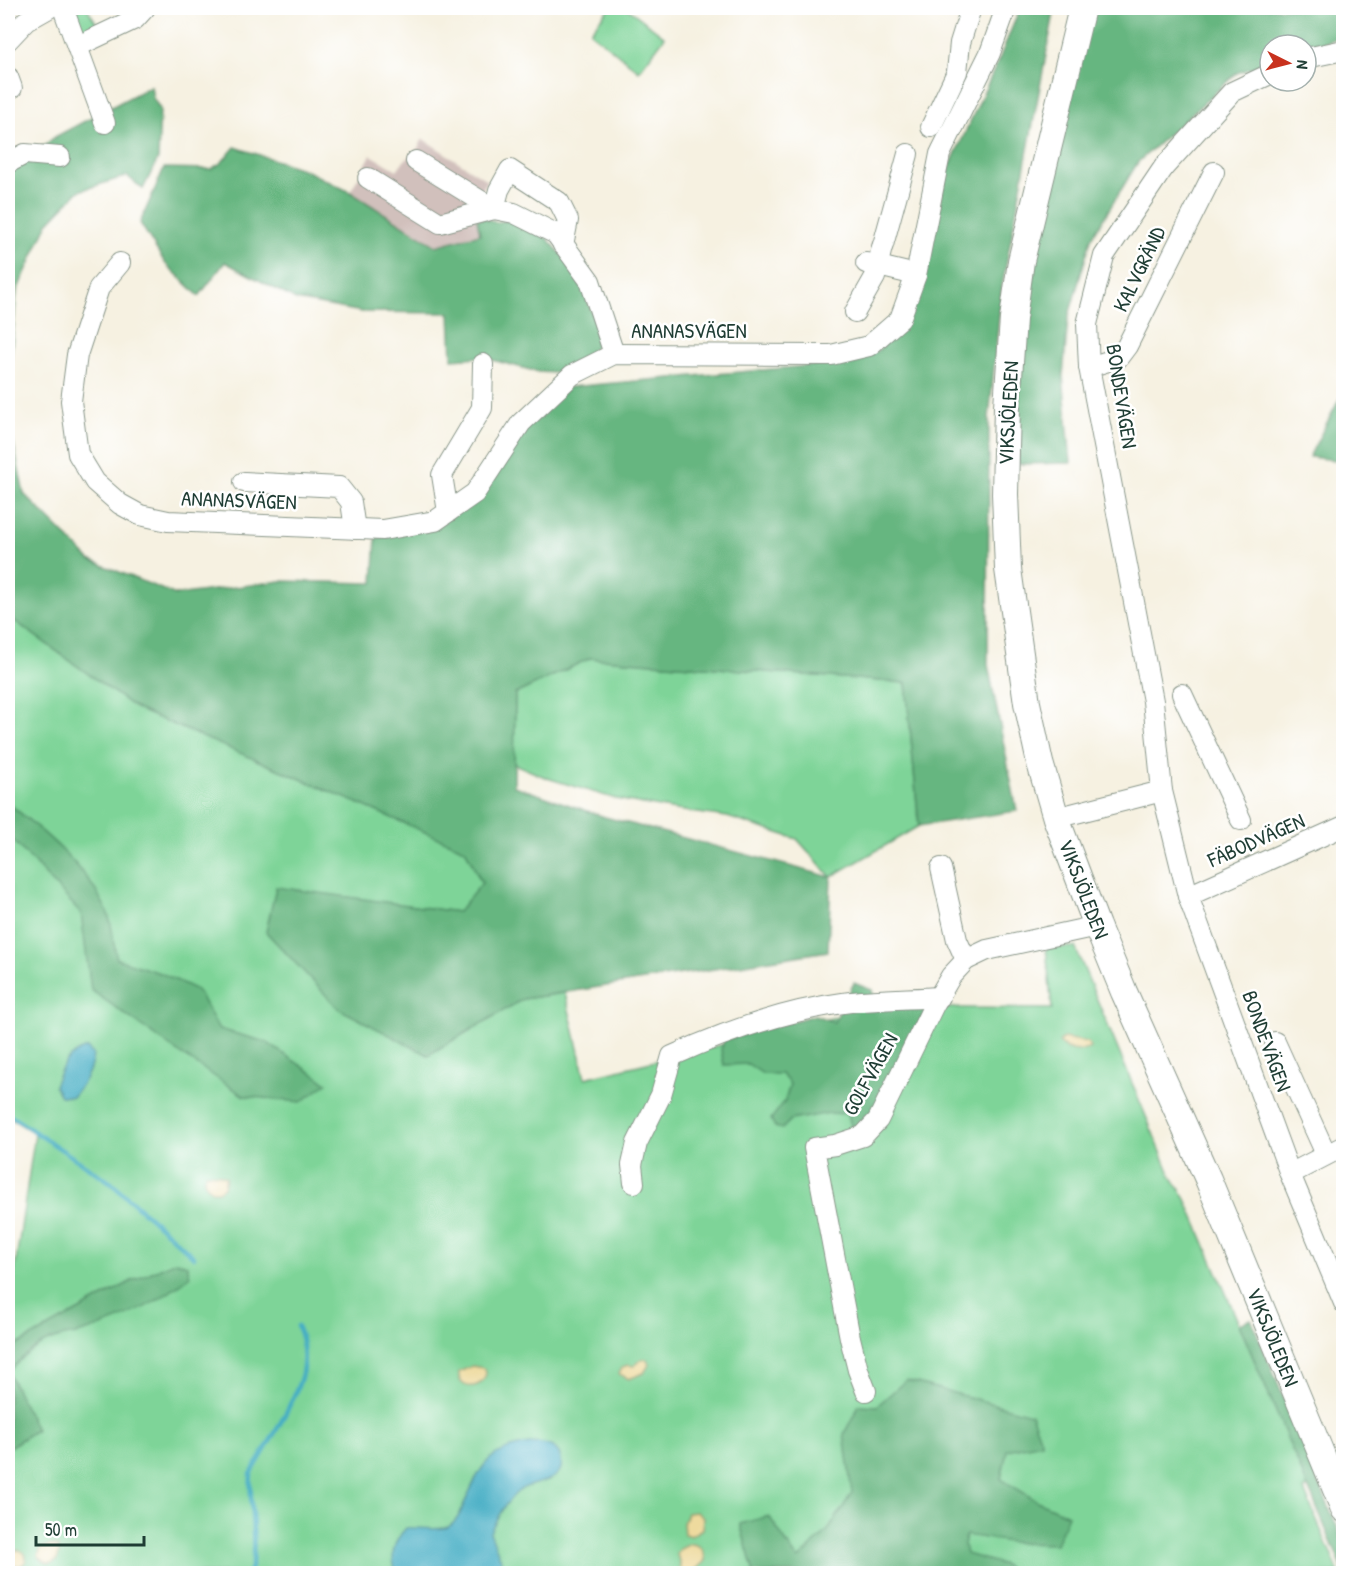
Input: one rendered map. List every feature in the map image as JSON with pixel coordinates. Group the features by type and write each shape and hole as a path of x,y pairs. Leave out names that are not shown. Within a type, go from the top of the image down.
{"main road":[{"name":"VIKSJÖLEDEN","path":"1029,229 1047,102 1065,8"},
{"name":"VIKSJÖLEDEN","path":"1082,8 1021,261 1013,320 1007,406 1005,494 1008,569 1027,703 1040,763 1056,818 1097,926 1208,1179 1344,1509"}],"street":[{"path":"8,40 26,21 49,8"},
{"path":"63,8 105,123"},
{"path":"78,46 135,19 145,8"},
{"path":"931,127 957,72 954,41 971,8"},
{"name":"ANANASVÄGEN","path":"120,263 99,288 77,355 70,401 78,454 95,482 120,504 140,515 168,521 383,530 435,521 475,493 521,423 572,375 614,354 831,355 869,346 900,319 916,275 940,153 990,53 1006,8"},
{"path":"954,41 990,53"},
{"path":"1318,55 1344,50"},
{"name":"BONDEVÄGEN","path":"1258,80 1232,92 1164,167 1104,256 1087,324 1089,367 1153,701 1162,791 1188,897 1290,1174 1344,1303"},
{"path":"855,312 875,277 877,255 903,154 940,153"},
{"path":"8,164 25,154 60,157"},
{"path":"416,161 494,209 514,213 556,234 590,281 614,354"},
{"path":"494,209 499,190 510,170 559,202 568,220 563,245"},
{"name":"KALVGRÄND","path":"1089,367 1118,358 1127,346 1214,172"},
{"path":"368,178 440,223 494,209"},
{"path":"877,255 916,275"},
{"path":"448,512 442,475 482,408 483,364"},
{"path":"244,482 339,487 351,502 355,529"},
{"path":"1153,701 1186,693 1241,820"},
{"path":"1056,818 1162,791"},
{"name":"FÄBODVÄGEN","path":"1188,897 1344,826"},
{"path":"941,868 957,940 966,960"},
{"name":"GOLFVÄGEN","path":"866,1391 850,1338 814,1148 835,1145 863,1136 878,1120 934,1005 951,976 966,960 987,950 1097,926"},
{"path":"634,1183 632,1165 637,1143 661,1095 672,1056 718,1035 773,1017 843,1003 940,997"},
{"path":"1275,1042 1335,1150 1290,1174"}],"shaded area":[{"path":"423,139 488,181 479,194 477,219 481,234 436,246 350,192 371,155 397,170 418,148"}],"green space":[{"path":"80,8 87,8 97,24 82,33 70,14"},
{"path":"609,8 627,8 665,37 639,71 590,32"},
{"path":"1020,8 1055,8 1002,286 989,418 988,665 1017,811 919,826 906,683 590,658 515,694 514,786 605,817 831,877 828,951 523,999 428,1055 339,1009 266,932 276,887 458,912 482,883 465,849 137,709 8,616 8,417 24,494 90,560 176,595 280,581 373,583 376,538 439,526 525,428 569,387 851,362 878,351 901,326 921,279 947,172"},
{"path":"1090,8 1343,8 1343,36 1318,45 1318,33 1258,33 1258,66 1237,73 1138,162 1091,239 1068,319 1063,376 1071,463 1018,464 1018,396 1039,231"},
{"path":"151,86 153,98 160,109 158,159 143,189 127,176 79,191 48,223 17,291 8,389 8,174 55,137"},
{"path":"235,147 305,170 350,192 436,246 480,234 477,219 484,218 496,222 513,220 547,238 575,270 597,325 596,345 592,352 557,373 538,372 481,357 452,359 450,313 362,312 296,300 225,262 199,296 165,263 140,223 164,168 211,169 221,163"},
{"path":"1343,392 1343,461 1309,457"},
{"path":"8,616 137,709 465,849 482,884 458,912 277,888 428,1055 523,999 565,993 585,1078 877,1007 1052,1009 1046,948 1075,947 1171,1176 1186,1199 1308,1487 1304,1490 1339,1573 8,1573 8,1448 36,1430 8,1372 8,1315 35,1133 8,1117"},
{"path":"590,658 906,683 919,826 831,877 797,839 727,817 616,799 547,778 514,764 515,694"},
{"path":"8,803 50,838 87,878 106,909 112,927 117,959 163,974 197,990 219,1029 266,1042 327,1083 301,1102 244,1096 91,990 81,913 8,835"},
{"path":"854,983 872,990 875,1003 916,1004 925,1011 898,1069 861,1128 851,1126 848,1114 830,1113 791,1120 782,1129 775,1127 771,1119 785,1101 790,1084 781,1074 763,1074 748,1064 724,1065 721,1050 724,1040 815,1015 834,1022"},
{"path":"176,1261 187,1265 190,1276 154,1302 127,1316 36,1347 8,1372 8,1350 130,1282"},
{"path":"1251,1319 1343,1541 1343,1570 1239,1324"},
{"path":"8,1372 36,1430 8,1448"},
{"path":"906,1380 1031,1414 1042,1443 1007,1450 1001,1479 1037,1501 1068,1515 1056,1544 1017,1543 966,1535 964,1545 966,1554 1004,1565 1015,1573 754,1573 740,1524 769,1516 798,1560 829,1529 852,1493 844,1434 859,1405 877,1406"}],"sand":[{"path":"1063,1038 1087,1042 1090,1048 1069,1049 1059,1042"},
{"path":"206,1173 226,1177 224,1187 218,1191 212,1191 205,1183"},
{"path":"647,1359 649,1365 644,1373 629,1379 619,1374 627,1365 634,1366 641,1360"},
{"path":"472,1366 483,1368 486,1372 481,1383 471,1386 462,1383 459,1372"},
{"path":"696,1512 703,1518 702,1529 691,1536 684,1534 683,1523 687,1513"},
{"path":"690,1544 702,1549 705,1561 692,1573 680,1573 677,1554 680,1549"},
{"path":"51,1545 58,1547 59,1553 57,1561 49,1563 38,1556 41,1548"},
{"path":"15,1550 21,1550 26,1558 24,1564 15,1566 10,1561 10,1555"}],"water":[{"path":"87,1048 93,1054 86,1077 72,1097 60,1096 54,1086 62,1067 74,1054"},
{"path":"537,1443 556,1449 560,1455 561,1468 554,1477 520,1490 499,1515 490,1532 501,1560 500,1573 396,1573 393,1560 394,1549 398,1538 406,1528 448,1527 458,1517 476,1478 489,1460 507,1449"}],"waterway":[{"path":"8,1114 110,1182 194,1257"},
{"path":"248,1574 253,1554 251,1474 282,1421 301,1378 304,1351 297,1326"}]}
